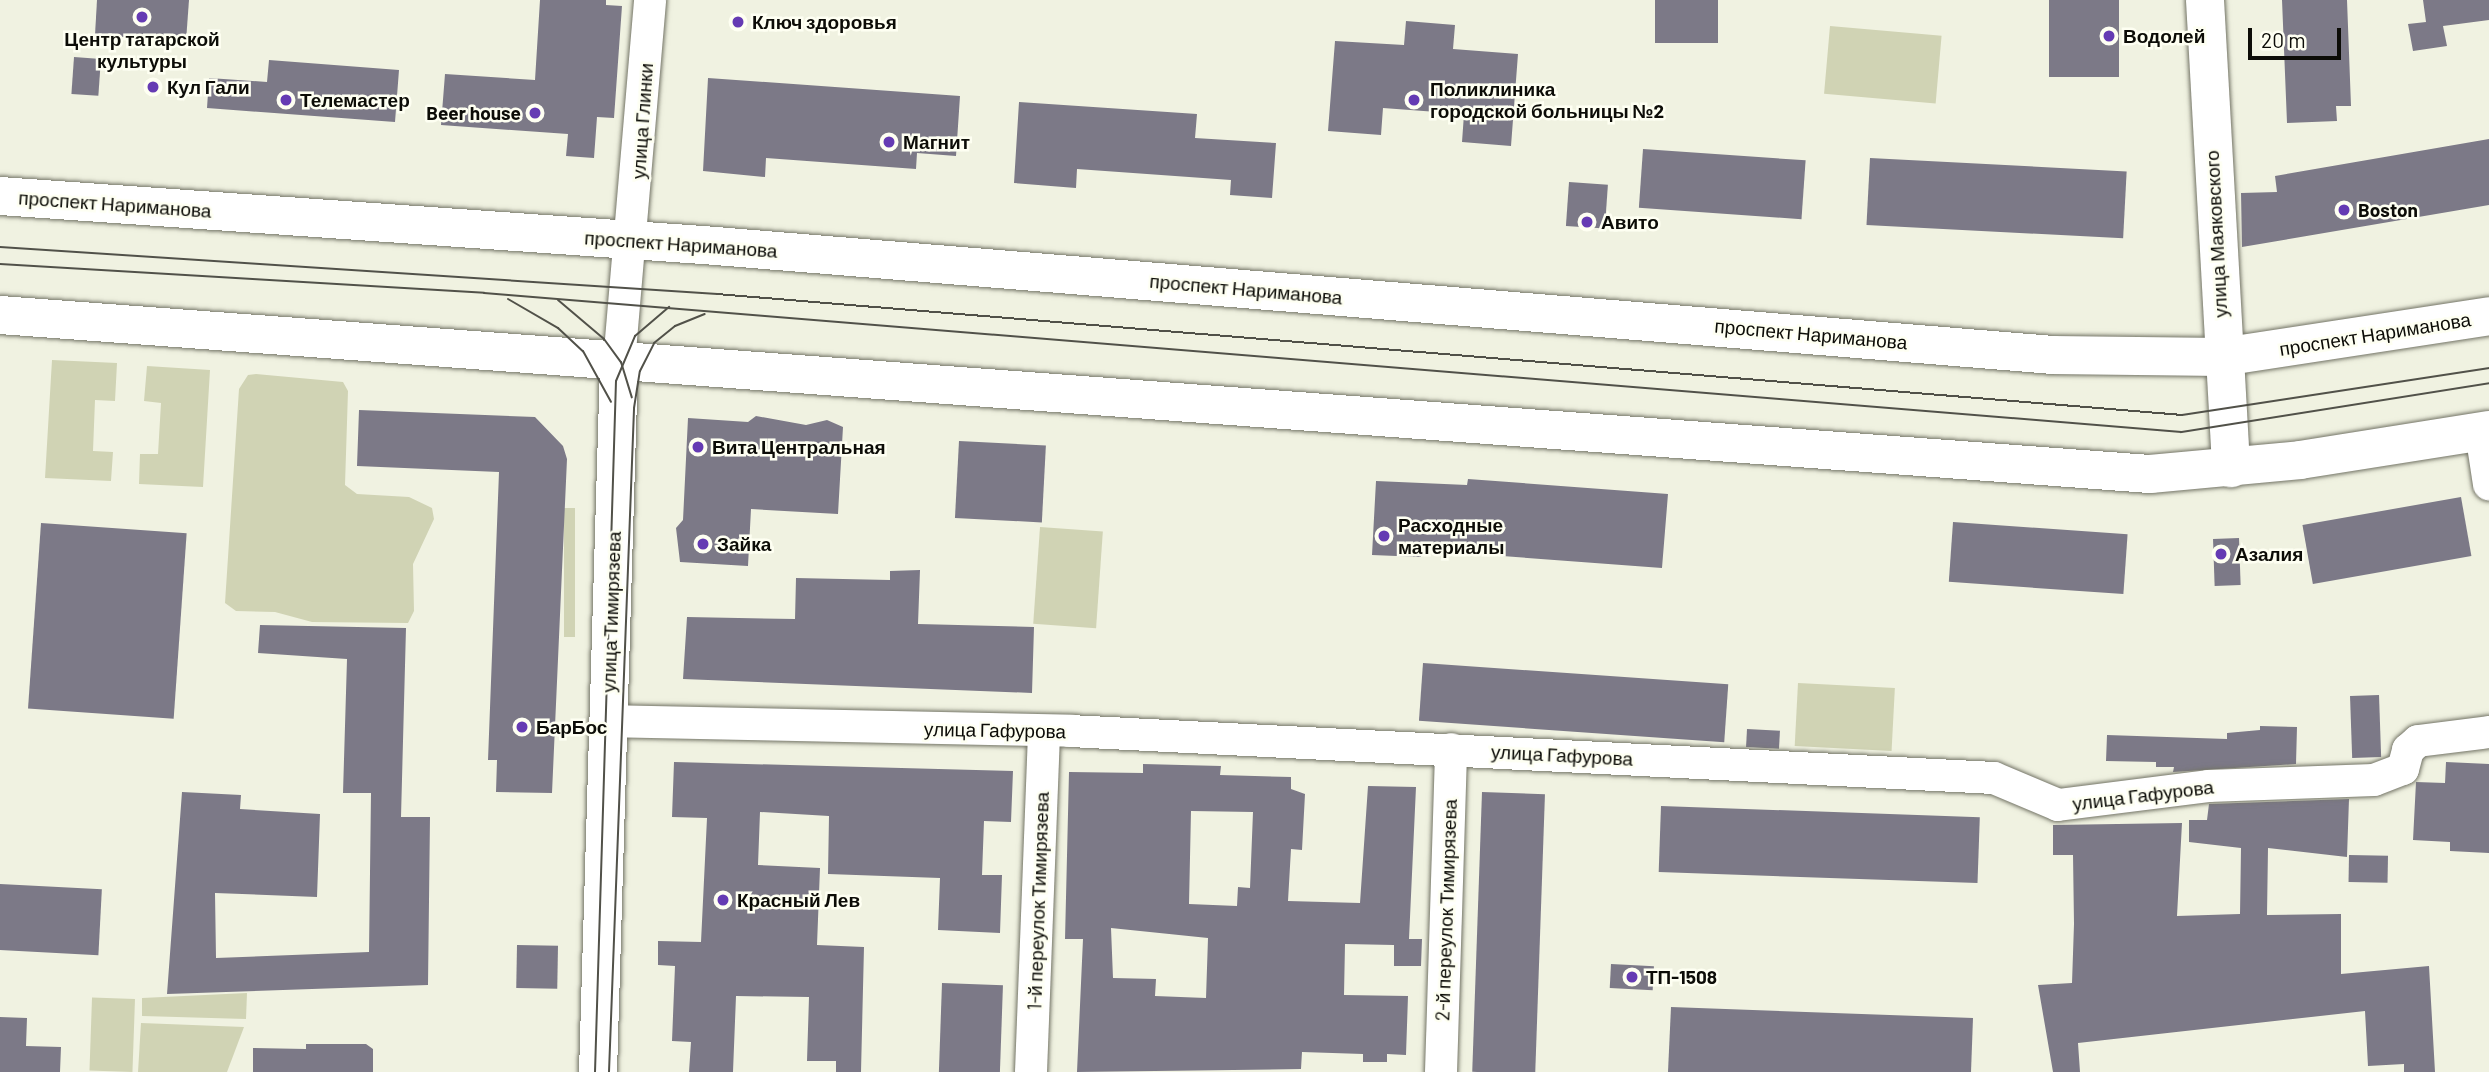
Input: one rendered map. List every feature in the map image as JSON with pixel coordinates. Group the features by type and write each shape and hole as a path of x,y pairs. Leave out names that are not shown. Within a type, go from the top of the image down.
{"main road":[{"name":"улица Маяковского","path":"2205,0 2222,357 2231,468"},
{"name":"проспект Нариманова","path":"0,196 633,241 2052,355 2222,357 2489,316"},
{"path":"0,315 619,363 2150,474 2231,468 2485,431"},
{"name":"улица Тимирязева","path":"598,1072 619,363"}],"street":[{"name":"улица Глинки","path":"619,363 633,241 650,0"},
{"path":"2485,431 2489,484"},
{"name":"улица Гафурова","path":"607,722 1044,731 1451,749 1994,778 2058,805 2208,786 2374,780 2403,769 2408,750 2418,741 2489,732"},
{"name":"1-й переулок Тимирязева","path":"1031,1072 1044,731"},
{"name":"2-й переулок Тимирязева","path":"1441,1072 1451,749"}],"green space":[{"path":"1830,26 1942,36 1936,104 1824,94"},
{"path":"52,360 117,363 115,401 95,400 93,451 113,452 111,481 45,478"},
{"path":"147,366 210,370 203,487 139,484 140,454 158,454 161,403 144,401"},
{"path":"248,375 343,382 348,391 345,485 357,494 409,497 432,508 434,519 413,564 414,611 408,623 312,622 275,612 236,611 225,603 239,389"},
{"path":"564,508 575,508 575,637 564,637"},
{"path":"1040,527 1103,531 1096,628 1033,624"},
{"path":"1798,683 1895,688 1892,751 1795,746"},
{"path":"247,993 246,1019 142,1016 142,998"},
{"path":"92,997 135,999 132,1072 89,1070"},
{"path":"141,1023 244,1027 227,1072 138,1072"}],"building":[{"name":"Центр татарской культуры","path":"97,0 189,0 186,41 95,35"},
{"path":"540,0 606,0 606,5 622,6 614,118 597,117 594,158 566,156 568,134 441,125 445,74 535,80"},
{"path":"1655,0 1718,0 1718,43 1655,43"},
{"path":"2049,0 2119,0 2119,77 2049,77"},
{"path":"2282,0 2347,0 2351,106 2336,106 2337,121 2287,123"},
{"path":"2423,0 2489,0 2489,20 2443,26 2447,46 2413,51 2408,24 2426,22"},
{"path":"1406,21 1455,25 1453,49 1518,54 1511,146 1462,142 1464,114 1383,108 1381,135 1328,131 1335,41 1404,45"},
{"path":"74,57 101,59 98,96 71,94"},
{"path":"269,60 399,70 395,122 207,108 209,78 267,82"},
{"path":"708,78 960,96 956,156 917,153 916,169 766,158 765,177 703,171"},
{"path":"1019,102 1197,114 1195,138 1276,143 1272,198 1230,195 1231,180 1077,169 1076,188 1014,183"},
{"path":"2489,139 2489,205 2242,247 2241,193 2277,192 2275,176"},
{"path":"1643,149 1806,160 1801,219 1639,208"},
{"path":"1870,158 2127,171 2123,238 1866,225"},
{"path":"1569,182 1608,185 1605,229 1566,226"},
{"path":"359,410 535,417 563,446 567,459 552,793 496,792 497,760 488,760 499,472 357,466"},
{"path":"756,416 806,425 827,420 843,427 838,514 751,509 748,566 680,562 676,528 683,520 688,418 748,422"},
{"path":"959,441 1046,446 1042,522 955,518"},
{"path":"1468,479 1668,494 1662,568 1421,550 1421,557 1372,555 1376,481 1467,485"},
{"path":"2461,497 2471,556 2313,584 2302,525"},
{"path":"1953,522 2128,534 2123,594 1949,582"},
{"path":"41,523 187,533 174,719 28,709"},
{"path":"2239,538 2241,585 2215,586 2213,539"},
{"path":"920,570 918,624 1034,627 1032,693 683,679 687,617 795,619 796,578 890,580 890,571"},
{"path":"260,625 406,628 401,817 430,817 428,985 167,994 182,792 241,795 240,809 320,814 317,897 215,893 216,958 369,952 371,793 343,793 347,659 258,653"},
{"path":"1423,663 1728,684 1724,742 1419,721"},
{"path":"2379,695 2381,757 2352,758 2350,696"},
{"path":"2260,726 2297,727 2296,764 2173,772 2174,767 2156,767 2156,762 2106,761 2107,735 2227,739 2227,733 2260,730"},
{"path":"1747,729 1780,731 1779,749 1746,747"},
{"path":"674,762 1013,771 1011,822 984,821 982,875 1002,875 1000,933 938,930 940,878 828,874 829,816 760,812 758,865 820,868 817,945 864,947 861,1072 836,1072 836,1061 807,1061 809,997 736,996 733,1072 689,1072 691,1042 672,1041 675,966 658,965 658,941 701,942 707,818 672,817"},
{"path":"2446,762 2489,764 2489,853 2450,851 2450,842 2413,840 2416,782 2445,783"},
{"path":"1143,764 1221,766 1220,775 1291,777 1291,789 1305,794 1302,850 1291,849 1288,901 1360,903 1368,786 1416,787 1409,939 1422,939 1421,966 1394,966 1394,945 1345,944 1344,995 1408,996 1406,1055 1387,1054 1387,1062 1363,1062 1363,1054 1302,1052 1301,1069 1077,1072 1083,939 1065,939 1069,772 1143,773","holes":["1191,811 1253,812 1250,888 1238,887 1237,906 1189,904","1111,928 1208,938 1206,998 1155,996 1156,979 1113,978"]},
{"path":"1482,792 1545,794 1535,1072 1472,1072"},
{"path":"2349,799 2347,857 2268,848 2267,915 2341,914 2341,974 2429,966 2435,1072 2404,1072 2404,1064 2368,1066 2365,1011 2078,1043 2080,1072 2053,1072 2038,985 2072,983 2074,924 2073,855 2053,855 2053,825 2182,823 2177,916 2240,914 2241,848 2189,842 2189,820 2207,820 2209,804"},
{"path":"1661,806 1980,817 1978,883 1659,872"},
{"path":"2349,855 2388,856 2388,883 2349,882"},
{"path":"0,884 102,889 98,955 0,950"},
{"path":"517,945 558,946 557,989 516,988"},
{"name":"ТП-1508","path":"1611,964 1654,966 1653,990 1610,988"},
{"path":"942,983 1003,985 1000,1072 939,1072"},
{"path":"1671,1007 1973,1018 1971,1072 1668,1072"},
{"path":"0,1017 27,1018 26,1046 61,1047 60,1072 0,1072"},
{"path":"306,1044 366,1044 373,1049 373,1072 253,1072 253,1048 306,1049"}],"tram line":[{"path":"0,247 717,294 2182,415 2489,368"},
{"path":"0,264 484,293 2181,432 2489,383"},
{"path":"508,299 558,328 583,351 611,402"},
{"path":"558,300 604,339 621,362 632,397"},
{"path":"595,1072 616,381 635,336 669,307"},
{"path":"609,1072 634,408 640,371 654,343 675,326 705,314"}],"place":[{"name":"Центр татарской культуры","path":"142,17"},
{"name":"Ключ здоровья","path":"738,22"},
{"name":"Водолей","path":"2109,36"},
{"name":"Кул Гали","path":"153,87"},
{"name":"Телемастер","path":"286,100"},
{"name":"Поликлиника городской больницы №2","path":"1414,100"},
{"name":"Beer house","path":"535,113"},
{"name":"Магнит","path":"889,142"},
{"name":"Boston","path":"2344,210"},
{"name":"Авито","path":"1587,222"},
{"name":"Вита Центральная","path":"698,447"},
{"name":"Расходные материалы","path":"1384,536"},
{"name":"Зайка","path":"703,544"},
{"name":"Азалия","path":"2221,554"},
{"name":"БарБос","path":"522,727"},
{"name":"Красный Лев","path":"723,900"},
{"name":"ТП-1508","path":"1632,977"}]}
